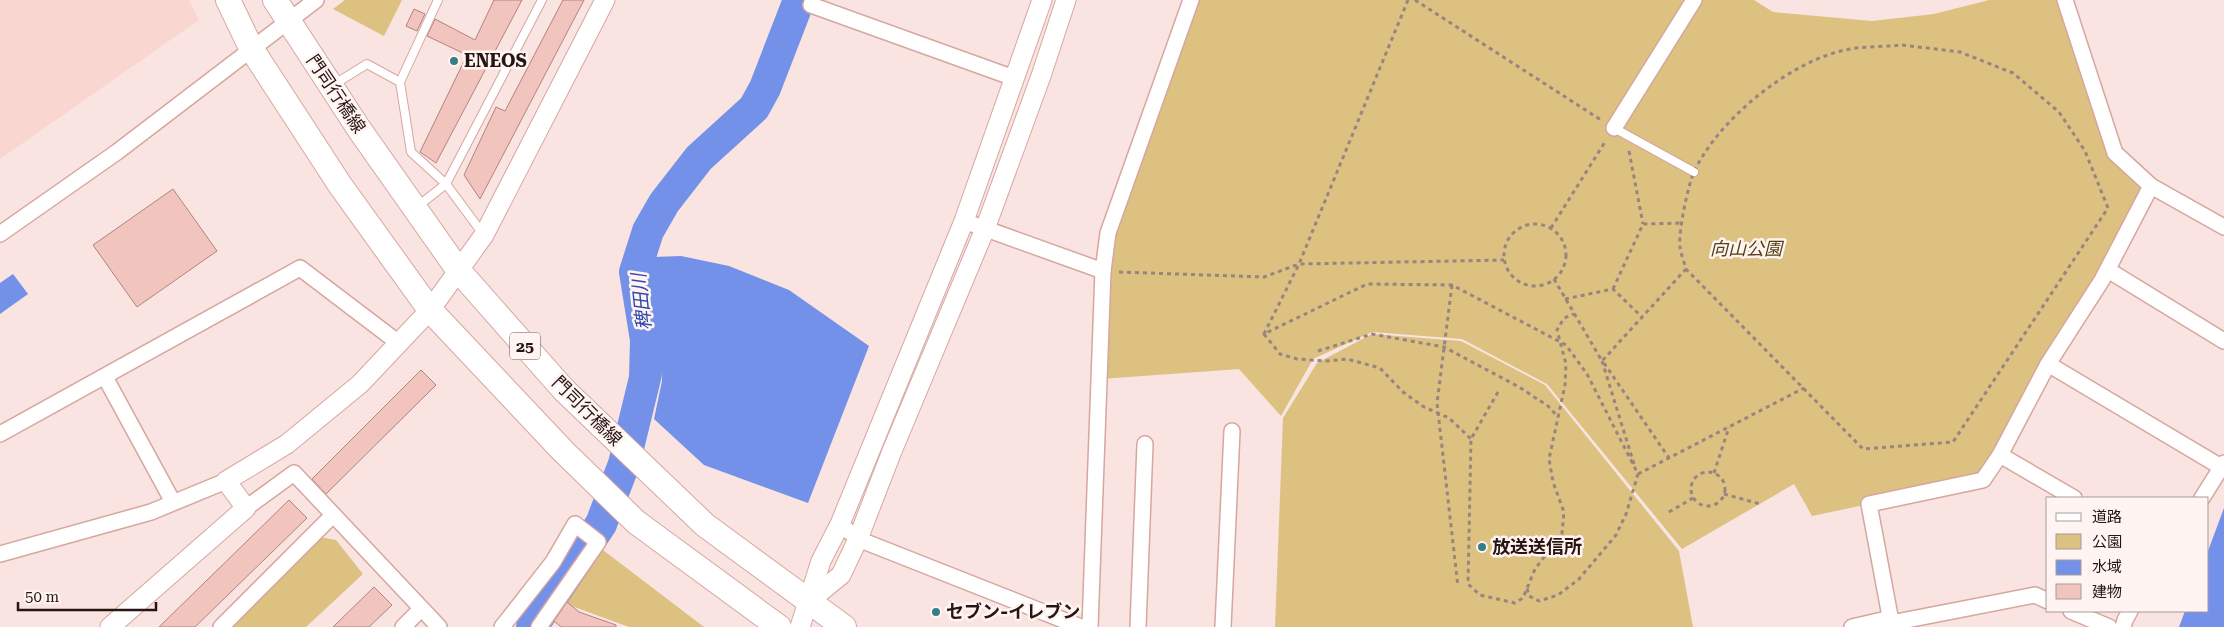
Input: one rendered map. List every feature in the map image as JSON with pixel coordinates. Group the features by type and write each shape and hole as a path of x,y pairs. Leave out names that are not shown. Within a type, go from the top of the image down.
{"main road":[{"name":"25","path":"228,0 252,48 340,185 430,310 563,451 636,522 779,627"},
{"name":"門司行橋線","path":"275,0 330,87 459,270 564,390 705,525 844,627"}],"street":[{"path":"0,234 117,152 316,0"},
{"path":"0,554 151,512 226,481 287,444 360,384 400,344 430,310 484,235 605,0"},
{"path":"813,0 811,5 1014,78"},
{"path":"800,627 820,561 840,524 964,222 1042,0"},
{"path":"809,600 841,575 858,539 985,229 1041,76 1066,0"},
{"path":"1090,627 1104,271 1108,233 1191,0"},
{"path":"1619,131 1694,0"},
{"path":"2065,0 2115,153 2151,186 2224,227"},
{"path":"1891,623 1869,504 1983,480 2000,455 2048,364 2108,270 2151,186"},
{"path":"964,222 1104,271"},
{"path":"0,434 300,268 400,344"},
{"path":"2108,270 2224,341"},
{"path":"2048,364 2223,465 2203,497"},
{"path":"105,377 173,502"},
{"path":"1223,627 1232,431"},
{"path":"1138,627 1145,444"},
{"path":"2000,455 2072,497"},
{"path":"110,627 246,508 294,473 439,627"},
{"path":"226,481 246,508"},
{"path":"221,627 334,515"},
{"path":"502,627 553,562 575,524 598,542 539,627"},
{"path":"840,524 858,539 1082,627"},
{"path":"1852,627 1891,623 2035,595 2046,600"},
{"path":"403,627 421,609"},
{"path":"2073,612 2109,627"},
{"path":"2124,627 2129,612"}],"lane":[{"path":"438,0 400,82 411,152 446,184 484,235"},
{"path":"415,209 446,184 542,0"},
{"path":"330,87 367,64 400,82"},
{"path":"1619,131 1694,172"}],"path":[{"path":"1264,334 1299,264 1408,0"},
{"path":"1416,0 1619,131 1643,224 1613,290"},
{"path":"1902,45 1960,52 2013,73 2059,112 2085,151 2108,208 1953,442 1864,448 1686,269 1679,246 1694,172 1715,139 1748,104 1793,70 1844,50 1902,45"},
{"path":"1551,228 1619,131"},
{"path":"1643,224 1683,223"},
{"path":"1532,224 1542,224 1551,228 1564,243 1566,253 1561,272 1545,284 1534,286 1523,284 1514,278 1507,270 1504,260 1504,249 1508,238 1522,226 1532,224"},
{"path":"1104,271 1264,277 1299,264 1504,260"},
{"path":"1602,361 1686,269"},
{"path":"1554,279 1602,361 1669,458"},
{"path":"1264,334 1367,284 1452,285 1566,345 1586,374 1638,474"},
{"path":"1452,285 1437,402 1458,587"},
{"path":"1565,299 1613,290"},
{"path":"1613,290 1642,317"},
{"path":"1498,392 1472,439 1468,584 1480,596 1515,603 1523,598 1535,569 1562,533 1564,512 1553,482 1549,459 1566,385 1566,364 1557,330 1564,318 1574,314"},
{"path":"1264,334 1280,354 1288,357 1326,361 1347,359 1380,368 1404,392 1424,407 1449,418 1472,439"},
{"path":"1318,351 1372,334 1444,347 1519,387 1548,406 1559,418"},
{"path":"1526,588 1529,596 1539,601 1558,596 1580,579 1616,535 1626,514 1638,474 1602,361"},
{"path":"1638,474 1804,388"},
{"path":"1714,473 1729,427"},
{"path":"1706,472 1714,473 1724,483 1724,494 1722,499 1712,506 1701,505 1693,498 1690,487 1695,476 1706,472"},
{"path":"1724,494 1760,504"},
{"path":"1669,512 1693,498"}],"shaded area":[{"path":"0,0 189,0 199,20 0,159"}],"green space":[{"path":"345,0 402,0 384,36 333,9"},
{"name":"向山公園","path":"1191,0 1754,0 1773,12 1872,21 1934,14 1989,0 2060,0 2115,153 2151,186 1983,480 1812,516 1794,484 1682,549 1547,384 1462,339 1372,332 1313,359 1281,416 1239,369 1101,379 1103,271"},
{"path":"1372,334 1461,341 1545,385 1679,551 1693,627 1275,627 1283,418 1317,363"},
{"path":"320,537 336,540 363,574 306,627 229,627"},
{"path":"599,547 704,627 629,627 558,601"}],"water":[{"path":"681,256 729,266 789,290 869,346 808,503 704,465 654,419 662,381 657,341 644,284 653,257"},
{"path":"13,274 28,294 0,314 0,283"},
{"path":"2224,508 2224,627 2179,627 2185,612 2209,612 2209,548"}],"building":[{"path":"494,0 522,0 436,163 420,152 467,55 427,36 435,19 475,40"},
{"path":"563,0 584,0 480,199 464,175 496,107 505,111"},
{"path":"414,9 425,14 417,31 406,26"},
{"path":"173,189 217,251 137,307 93,245"},
{"path":"421,370 436,385 326,494 312,479"},
{"path":"289,500 307,518 195,627 159,627"},
{"path":"374,587 392,605 369,627 333,627"},
{"path":"567,602 579,612 616,625 616,627 561,627 554,621"}],"waterway":[{"name":"稗田川","path":"532,627 601,524 624,464 645,378 646,340 635,272 648,231 664,203 699,158 754,108 765,88 799,0"}],"place":[{"name":"ENEOS","path":"454,61"},
{"name":"放送送信所","path":"1482,547"},
{"name":"セブン-イレブン","path":"936,612"}]}
